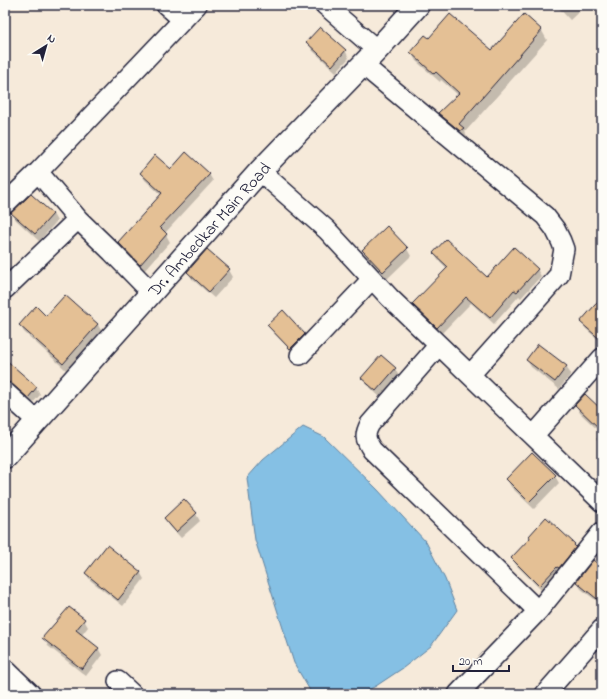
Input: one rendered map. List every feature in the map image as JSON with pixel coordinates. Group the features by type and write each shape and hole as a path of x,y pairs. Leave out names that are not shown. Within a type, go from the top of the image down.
{"street":[{"path":"166,5 183,20"},
{"path":"5,204 38,172 197,5"},
{"path":"325,5 370,57 545,216 561,241 564,249 559,276 470,375"},
{"name":"Dr. Ambedkar Main Road","path":"5,457 260,171 418,5"},
{"path":"260,171 327,230 372,279 438,346 534,435 602,502"},
{"path":"38,172 78,219 152,293"},
{"path":"5,289 78,219"},
{"path":"300,355 372,279"},
{"path":"438,346 370,424 366,432 366,440 372,450 538,611"},
{"path":"534,435 602,358"},
{"path":"5,392 37,421"},
{"path":"458,694 538,611 602,532"},
{"path":"545,694 602,629"},
{"path":"5,669 31,694"},
{"path":"118,681 132,694"}],"water":[{"path":"303,427 324,437 377,489 426,542 445,579 457,610 431,646 403,668 376,686 360,694 312,694 294,663 255,540 247,478 263,460"}],"building":[{"path":"450,14 492,50 524,14 542,30 459,124 464,128 460,131 438,113 459,93 436,72 434,74 410,52 425,35 429,38"},
{"path":"320,27 346,50 332,66 306,42"},
{"path":"186,152 210,174 160,227 167,234 140,265 118,242 162,193 140,173 155,155 171,169"},
{"path":"31,194 53,214 35,234 11,213"},
{"path":"387,226 408,248 383,272 362,250"},
{"path":"446,239 487,277 514,247 538,269 517,292 514,290 490,318 466,297 437,328 412,304 448,267 433,253"},
{"path":"207,249 230,269 209,292 187,272"},
{"path":"65,295 98,324 63,364 19,325 36,306 46,316"},
{"path":"602,297 602,341 580,322"},
{"path":"283,310 305,334 290,349 267,325"},
{"path":"538,344 567,366 555,382 526,360"},
{"path":"381,355 396,368 376,391 361,378"},
{"path":"5,359 37,387 28,398 12,384 5,381"},
{"path":"585,394 602,410 602,431 575,405"},
{"path":"532,452 556,475 529,502 506,479"},
{"path":"184,499 197,513 176,532 164,518"},
{"path":"546,517 575,544 574,545 576,547 559,568 557,567 539,586 511,558 530,538 529,536"},
{"path":"107,545 141,572 118,600 85,573"},
{"path":"593,560 602,567 602,603 576,582"},
{"path":"69,607 85,619 76,630 99,648 82,669 42,638"}]}
